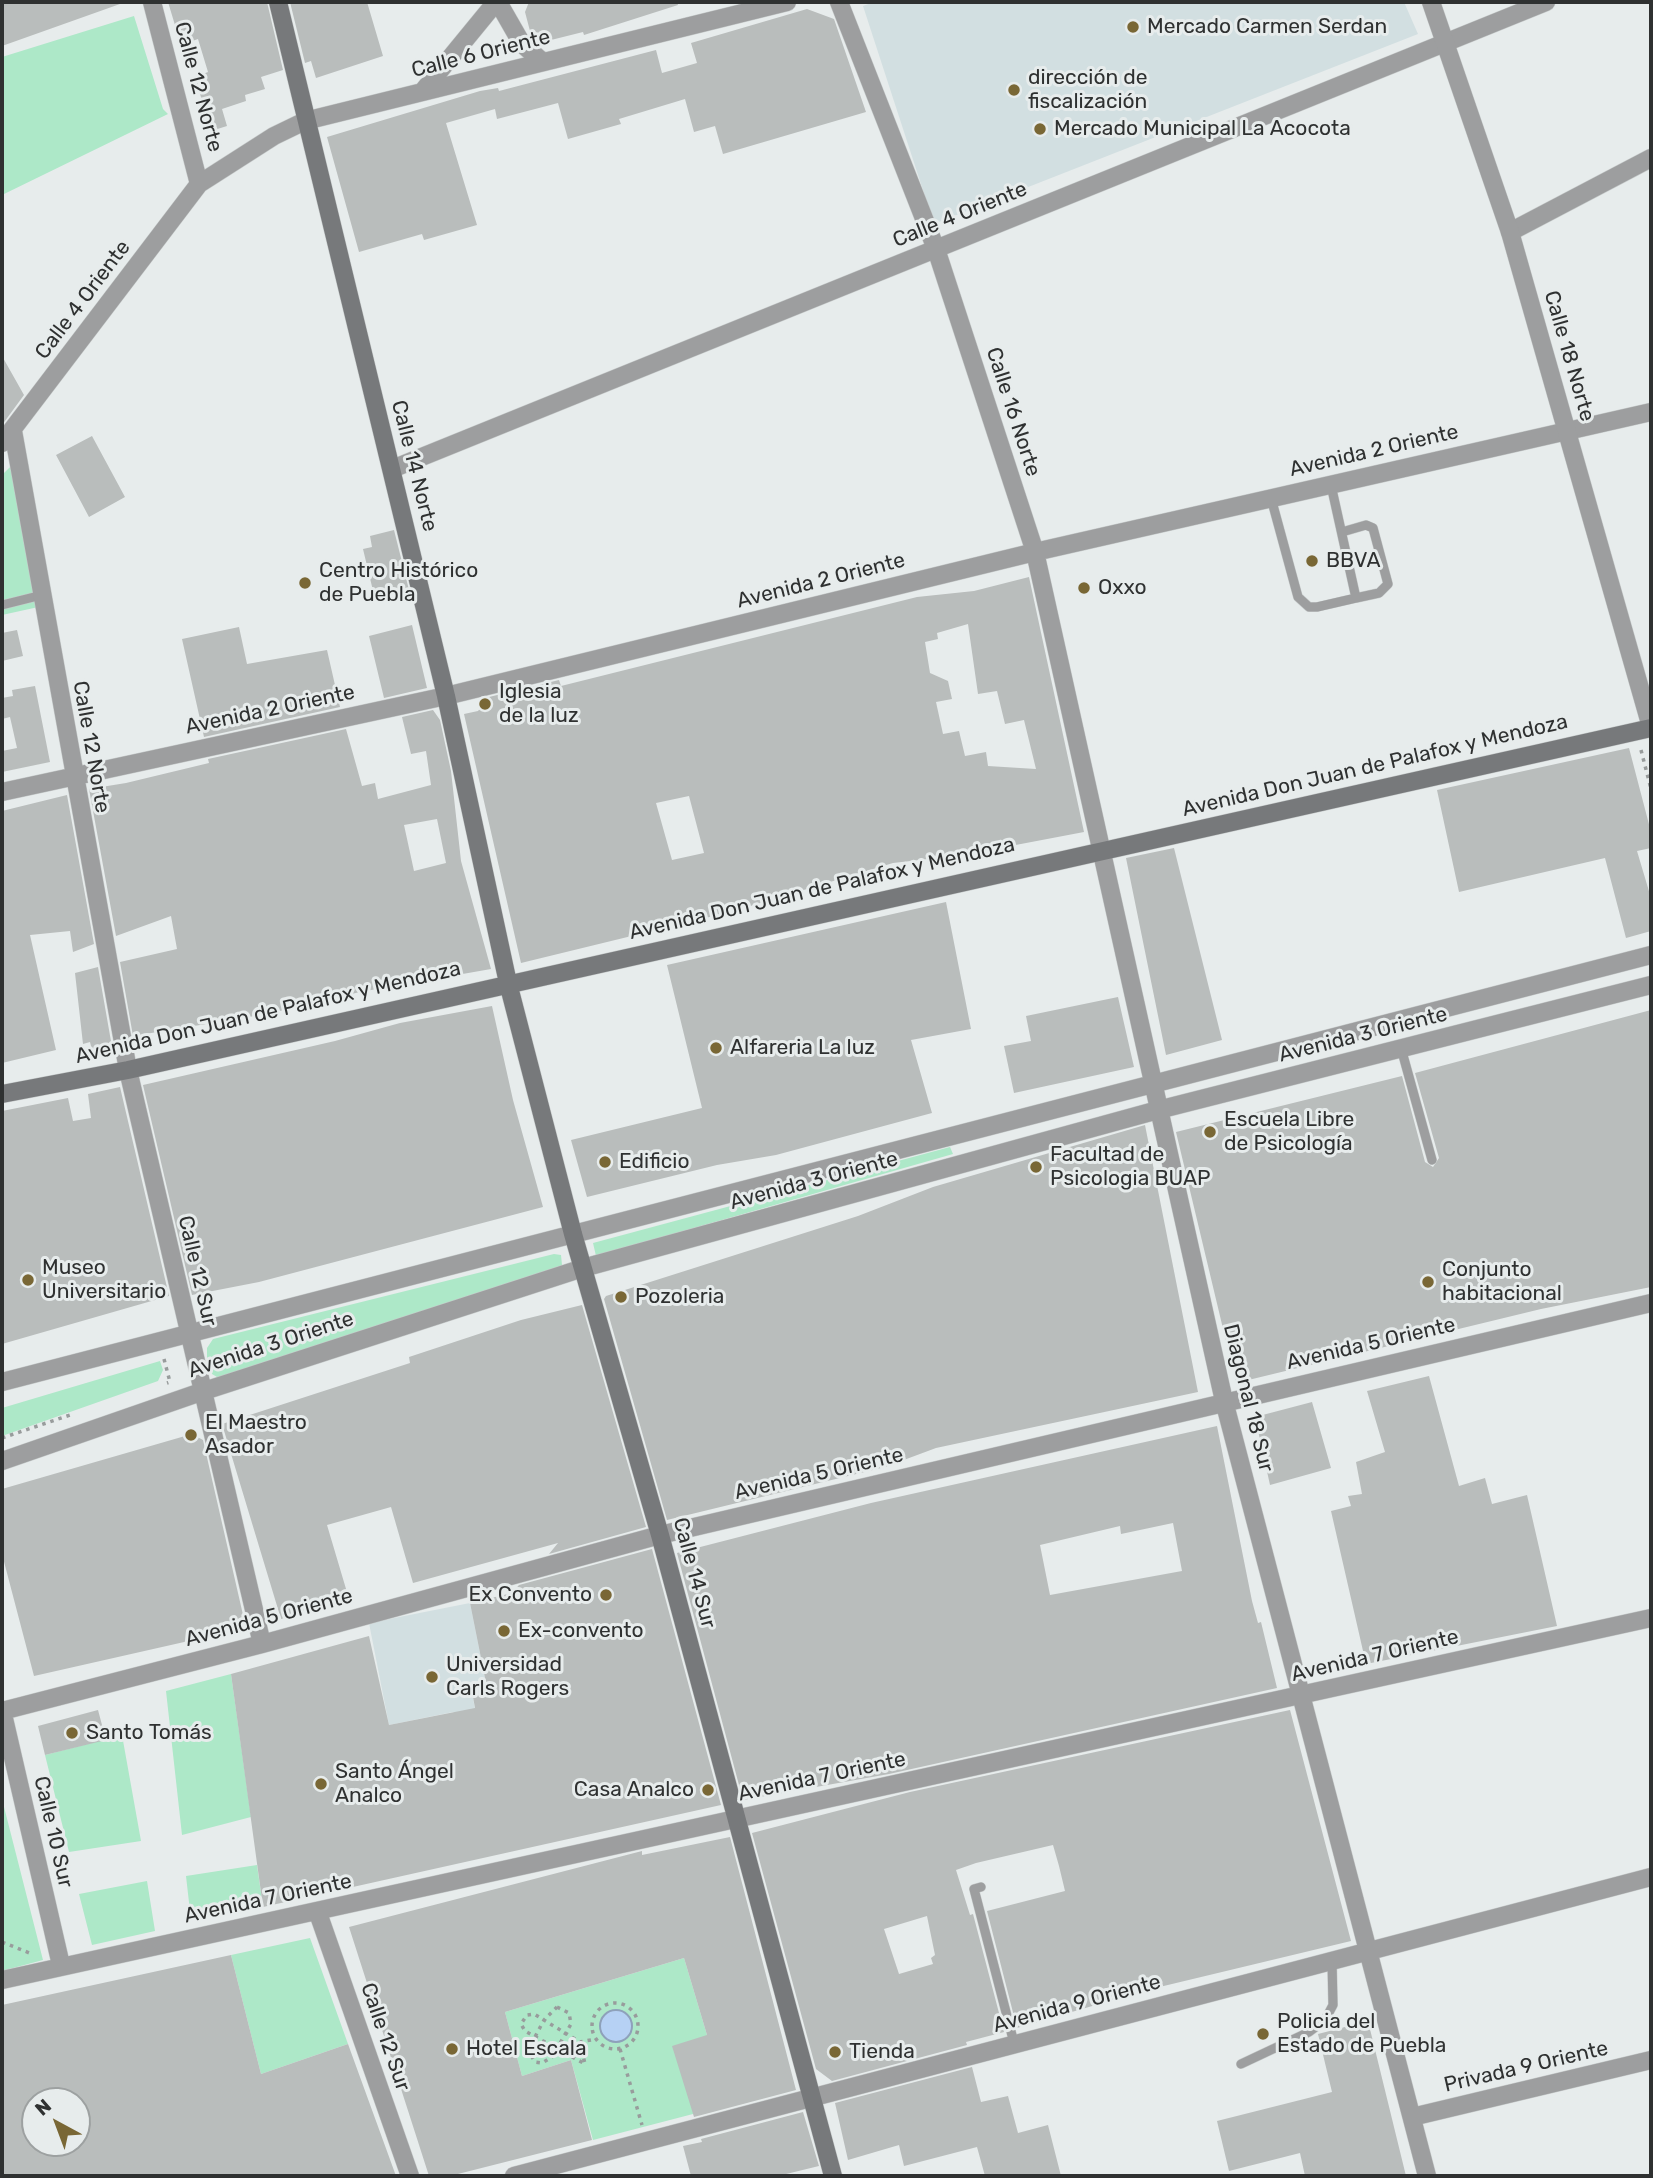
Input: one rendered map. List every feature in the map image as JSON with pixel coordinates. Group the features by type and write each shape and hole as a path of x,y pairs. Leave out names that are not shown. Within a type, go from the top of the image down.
{"main road":[{"name":"Calle 14 Norte","path":"278,2 446,696 508,983"},
{"name":"Avenida Don Juan de Palafox y Mendoza","path":"2,1094 128,1070 1646,728"},
{"name":"Calle 14 Sur","path":"508,983 573,1234 660,1535 833,2176"}],"street":[{"name":"Calle 12 Norte","path":"152,2 200,184"},
{"path":"423,91 497,2 522,44 543,62"},
{"name":"Calle 6 Oriente","path":"200,184 243,153 305,121 787,2"},
{"name":"Calle 16 Norte","path":"839,2 936,249 1035,552 1100,850"},
{"name":"Calle 18 Norte","path":"1431,2 1510,232 1567,430 1646,728"},
{"name":"Calle 4 Oriente","path":"392,469 1546,2"},
{"path":"1510,232 1651,159"},
{"name":"Calle 4 Oriente","path":"7,437 200,184"},
{"name":"Avenida 2 Oriente","path":"2,792 446,696 1035,552 1651,412"},
{"name":"Calle 12 Norte","path":"7,437 41,595 128,1070"},
{"name":"Diagonal 18 Sur","path":"1100,850 1224,1401 1427,2176"},
{"name":"Avenida 3 Oriente","path":"2,1382 1651,955"},
{"name":"Avenida 3 Oriente","path":"2,1461 201,1392 583,1268 1158,1110 1651,985"},
{"path":"1456,1006 1462,1033"},
{"name":"Calle 12 Sur","path":"128,1070 187,1333 262,1644"},
{"name":"Avenida 5 Oriente","path":"2,1711 262,1644 660,1535 1651,1303"},
{"name":"Avenida 7 Oriente","path":"2,1980 61,1965 318,1913 1651,1618"},
{"name":"Calle 10 Sur","path":"2,1711 61,1965"},
{"name":"Avenida 9 Oriente","path":"514,2176 1651,1877"},
{"name":"Calle 12 Sur","path":"318,1913 410,2176"},
{"name":"Privada 9 Oriente","path":"1412,2117 1651,2060"}],"lane":[{"path":"1331,485 1356,598"},
{"path":"1271,498 1302,603 1317,607 1379,593 1388,584 1373,528 1366,525 1342,532"},
{"path":"2,605 41,595"},
{"path":"1401,1048 1432,1160"},
{"path":"981,1887 974,1889 1014,2043"},
{"path":"1241,2064 1309,2032 1325,2020 1333,2005 1332,1961"}],"path":[{"path":"1646,728 1651,789"},
{"path":"157,1386 170,1382 163,1356"},
{"path":"2,1438 79,1412"},
{"path":"611,2003 625,2006 636,2015 638,2030 631,2043 620,2049 608,2048 596,2039 592,2024 598,2010 611,2003"},
{"path":"557,2007 564,2009 571,2018 566,2033 547,2062 535,2062 528,2050 544,2020 557,2007"},
{"path":"580,2042 585,2064 524,2031 521,2024 527,2015 534,2014 580,2042 596,2039"},
{"path":"620,2049 644,2130"}],"shaded area":[{"name":"Mercado Municipal La Acocota","path":"874,2 1404,2 1418,34 934,224 863,6"},
{"name":"Universidad Carls Rogers","path":"470,1603 486,1683 471,1687 480,1737 453,1712 389,1725 369,1623"}],"green space":[{"path":"134,16 163,109 168,114 2,195 2,57"},
{"path":"12,465 43,606 2,615 2,475"},
{"path":"950,1147 953,1154 596,1256 593,1243"},
{"path":"554,1254 561,1255 562,1265 559,1268 222,1380 212,1374 207,1365 207,1348 213,1339"},
{"path":"160,1361 163,1370 158,1381 2,1436 2,1408"},
{"path":"231,1674 251,1817 182,1835 166,1691"},
{"path":"122,1735 141,1841 69,1852 45,1755"},
{"path":"2,1799 43,1960 2,1971"},
{"path":"257,1865 263,1907 191,1920 186,1876"},
{"path":"147,1881 155,1931 92,1945 79,1894"},
{"path":"310,1938 348,2044 261,2074 231,1955"},
{"path":"684,1958 707,2035 693,2114 593,2140 571,2060 522,2076 505,2012"}],"water":[{"path":"616,2010 627,2015 632,2026 627,2037 616,2042 605,2037 600,2026 605,2015"}],"building":[{"path":"2,2 119,2 120,4 2,46"},
{"path":"168,2 267,2 283,70 261,77 265,89 245,95 246,101 222,109 227,126 211,131 195,77 208,72 198,39 181,45"},
{"path":"290,2 367,2 383,56 316,78 311,61 305,63"},
{"path":"529,2 677,2 678,5 584,35 583,32 547,41 530,31 525,12"},
{"path":"807,9 834,19 866,112 723,154 715,126 694,132 685,99 619,119 621,124 568,139 558,103 497,119 495,109 446,123 477,225 424,240 422,234 359,252 327,137 480,91 498,88 499,91 656,50 662,73 697,63 691,43"},
{"path":"2,356 24,395 2,425"},
{"path":"92,436 125,497 89,517 56,455"},
{"path":"394,530 409,590 375,599 363,549 372,547 370,536"},
{"path":"1029,577 1084,832 963,855 893,863 734,911 521,963 464,714 478,711 489,697 559,680 561,686 917,597 974,591","holes":["968,624 978,694 997,691 1005,724 1024,720 1036,769 988,766 986,752 965,756 959,731 943,734 936,702 952,699 948,681 930,673 925,642 938,639 937,633","689,796 704,853 672,860 656,803"]},
{"path":"412,625 427,688 384,698 369,636"},
{"path":"239,627 247,664 327,650 340,707 204,737 182,639"},
{"path":"17,630 23,656 2,661 2,633"},
{"path":"35,686 50,762 2,772 2,751 17,748 10,717 2,719 2,698 13,696 12,690"},
{"path":"433,710 440,720 451,771 461,861 491,969 360,992 267,1014 133,1036 120,962 177,949 171,916 116,936 89,789 126,783 209,763 208,759 346,729 362,786 375,783 378,799 431,785 426,751 411,754 402,717","holes":["437,819 446,863 414,871 404,825"]},
{"path":"1629,748 1651,832 1651,848 1637,851 1651,898 1651,931 1626,938 1605,858 1459,892 1437,790"},
{"path":"67,795 94,944 73,952 70,931 30,935 56,1050 2,1063 2,811"},
{"path":"1174,848 1222,1040 1166,1055 1126,858"},
{"path":"946,902 971,1029 911,1040 932,1113 776,1155 717,1165 587,1197 571,1140 702,1108 667,965"},
{"path":"98,967 112,1047 92,1050 90,1042 83,1044 75,973"},
{"path":"1118,997 1134,1067 1014,1093 1004,1046 1031,1041 1026,1016"},
{"path":"492,1006 513,1100 543,1207 259,1282 192,1295 143,1085 335,1041 400,1023"},
{"path":"1651,1010 1651,1287 1541,1309 1236,1383 1176,1132 1402,1076 1425,1162 1433,1167 1439,1158 1415,1073"},
{"path":"120,1087 169,1296 2,1344 2,1111 68,1098 73,1121 91,1118 88,1094"},
{"path":"1145,1125 1198,1392 936,1448 885,1467 667,1520 604,1299 606,1296 858,1216 933,1187"},
{"path":"582,1305 646,1527 549,1554 558,1543 413,1583 391,1507 327,1525 349,1599 281,1619 222,1424 410,1363 409,1357 521,1320"},
{"path":"1429,1376 1459,1486 1485,1478 1492,1504 1527,1495 1557,1626 1366,1664 1331,1511 1351,1506 1348,1496 1362,1494 1356,1462 1385,1452 1367,1391"},
{"path":"1312,1402 1331,1468 1270,1485 1255,1417"},
{"path":"1217,1426 1252,1601 1258,1623 1261,1622 1277,1688 889,1774 743,1800 677,1553 871,1503","holes":["1173,1523 1182,1571 1050,1595 1040,1545 1120,1526 1121,1534"]},
{"path":"192,1434 203,1440 246,1628 34,1676 2,1554 2,1489"},
{"path":"652,1549 721,1805 263,1907 231,1674 369,1636 389,1725 475,1708 471,1686 486,1683 470,1603 512,1593 519,1585"},
{"name":"Santo Tomás","path":"98,1710 106,1740 45,1755 38,1726"},
{"path":"1290,1710 1351,1941 1147,1990 1017,2028 987,1911 1065,1891 1059,1866 1053,1845 976,1863 956,1870 970,1915 973,1914 1004,2032 966,2042 967,2045 832,2081 816,2069 752,1833 910,1792","holes":["927,1916 935,1955 931,1958 933,1964 899,1974 884,1929"]},
{"path":"730,1837 796,2090 694,2117 672,2046 707,2035 684,1958 505,2012 522,2076 571,2060 592,2140 450,2176 429,2176 349,1927 642,1851 642,1855"},
{"path":"231,1955 261,2074 348,2044 396,2176 2,2176 2,2005"},
{"path":"1368,2021 1406,2176 1305,2176 1300,2153 1229,2171 1217,2121 1332,2092 1318,2034"},
{"path":"972,2067 981,2102 1008,2096 1018,2133 1048,2125 1061,2176 985,2176 977,2147 904,2166 899,2145 848,2160 835,2103"},
{"path":"803,2112 819,2166 778,2176 691,2176 683,2146"}],"place":[{"name":"Mercado Carmen Serdan","path":"1133,27"},
{"name":"dirección de fiscalización","path":"1014,90"},
{"name":"Mercado Municipal La Acocota","path":"1040,129"},
{"name":"BBVA","path":"1312,561"},
{"name":"Centro Histórico de Puebla","path":"305,583"},
{"name":"Oxxo","path":"1084,588"},
{"name":"Iglesia de la luz","path":"485,704"},
{"name":"Alfareria La luz","path":"716,1048"},
{"name":"Escuela Libre de Psicología","path":"1210,1132"},
{"name":"Edificio","path":"605,1162"},
{"name":"Facultad de Psicologia BUAP","path":"1036,1167"},
{"name":"Museo Universitario","path":"28,1280"},
{"name":"Conjunto habitacional","path":"1428,1282"},
{"name":"Pozoleria","path":"621,1297"},
{"name":"El Maestro Asador","path":"191,1435"},
{"name":"Ex Convento","path":"606,1595"},
{"name":"Ex-convento","path":"504,1631"},
{"name":"Universidad Carls Rogers","path":"432,1677"},
{"name":"Santo Tomás","path":"72,1733"},
{"name":"Santo Ángel Analco","path":"321,1784"},
{"name":"Casa Analco","path":"708,1790"},
{"name":"Policia del Estado de Puebla","path":"1263,2034"},
{"name":"Hotel Escala","path":"452,2049"},
{"name":"Tienda","path":"835,2052"}]}
